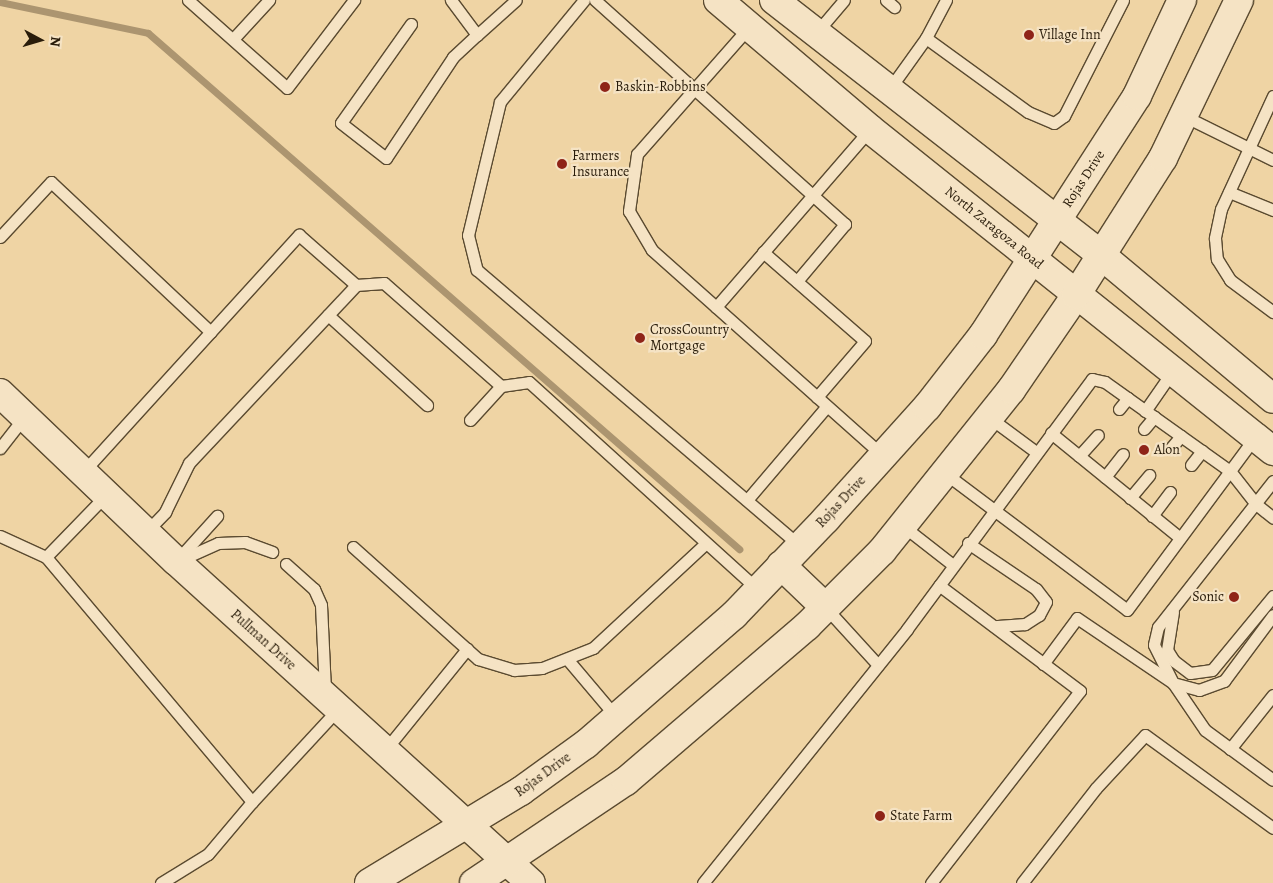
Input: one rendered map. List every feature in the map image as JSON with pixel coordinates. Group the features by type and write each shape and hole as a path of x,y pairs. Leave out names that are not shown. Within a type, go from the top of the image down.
{"main road":[{"name":"North Zaragoza Road","path":"718,0 870,128 1264,444"},
{"path":"774,0 1055,223 1101,255 1273,399"},
{"name":"Rojas Drive","path":"369,883 521,791 618,718 782,566 883,456 983,335 1137,96 1182,0"},
{"path":"474,883 626,781 826,608 903,526 990,418 1076,295 1163,158 1239,0"},
{"name":"Pullman Drive","path":"0,393 176,561 332,702 386,748 531,883"},
{"path":"782,566 826,608"}],"lane":[{"path":"188,0 234,38 287,88 354,0"},
{"path":"234,38 269,0"},
{"path":"451,0 477,35"},
{"path":"584,0 500,102 468,235 477,270 800,546"},
{"path":"595,0 812,197 845,224 796,281"},
{"path":"816,34 844,0"},
{"path":"888,92 926,38 946,0"},
{"path":"926,38 1028,112 1054,123 1064,116 1123,0"},
{"path":"411,24 341,123 386,158 453,57 509,2"},
{"path":"748,26 637,154 629,211 652,250 883,456"},
{"path":"1272,309 1230,280 1217,260 1215,238 1229,192 1273,96"},
{"path":"1184,116 1273,160"},
{"path":"716,307 870,128"},
{"path":"0,238 51,182 211,332"},
{"path":"1229,192 1273,210"},
{"path":"83,472 300,235 356,285 384,284 500,386"},
{"path":"763,252 865,341 817,397"},
{"path":"146,532 165,512 190,463 356,285"},
{"path":"328,315 427,405"},
{"path":"1144,429 1172,372"},
{"path":"703,883 878,665 1092,379 1105,382 1230,471 1256,504 1273,518"},
{"path":"470,420 500,386 528,382 758,590"},
{"path":"1119,409 1128,398"},
{"path":"747,500 827,406"},
{"path":"0,448 25,416"},
{"path":"990,418 1036,452"},
{"path":"1051,433 1180,538"},
{"path":"1080,456 1098,435"},
{"path":"1170,449 1181,436"},
{"path":"946,474 1127,610 1230,471 1264,444"},
{"path":"1191,465 1202,451"},
{"path":"1105,477 1122,454"},
{"path":"1130,498 1149,475"},
{"path":"1273,481 1174,610 1158,627 1154,645 1173,683 1204,730 1273,780"},
{"path":"1152,516 1170,492"},
{"path":"46,557 107,495"},
{"path":"176,561 216,516"},
{"path":"903,526 953,565"},
{"path":"0,536 46,557 252,802"},
{"path":"176,561 218,543 245,542 272,552"},
{"path":"353,547 478,659 514,670 568,660 617,629 706,543"},
{"path":"968,543 1036,589 1046,602 1039,615 1025,624 994,626"},
{"path":"161,883 208,854 332,702 321,605 314,589 286,564"},
{"path":"931,883 1080,691 939,585"},
{"path":"1174,610 1167,650 1174,661 1190,673 1212,670 1273,596"},
{"path":"826,608 878,665"},
{"path":"1043,664 1076,618 1173,683 1200,690 1224,680 1273,615"},
{"path":"386,748 467,649"},
{"path":"568,660 618,718"},
{"path":"1230,749 1273,696"},
{"path":"1022,883 1096,788 1145,735 1273,828"}],"waterway":[{"path":"0,2 148,33 739,549"}],"place":[{"name":"Village Inn","path":"1029,35"},
{"name":"Baskin-Robbins","path":"605,87"},
{"name":"Farmers Insurance","path":"562,164"},
{"name":"CrossCountry Mortgage","path":"640,338"},
{"name":"Alon","path":"1144,450"},
{"name":"Sonic","path":"1234,597"},
{"name":"State Farm","path":"880,816"}]}
